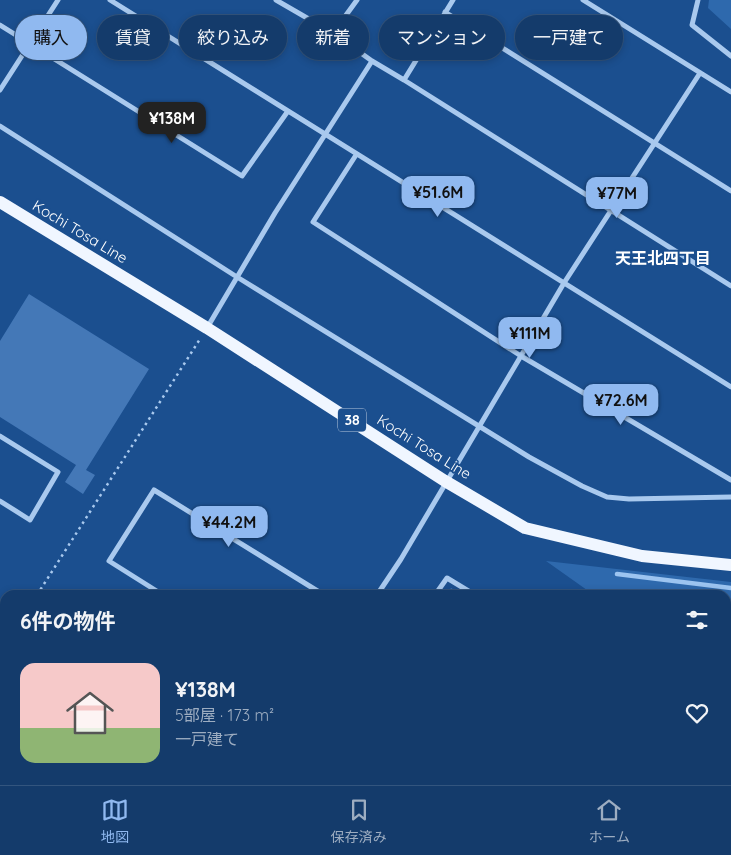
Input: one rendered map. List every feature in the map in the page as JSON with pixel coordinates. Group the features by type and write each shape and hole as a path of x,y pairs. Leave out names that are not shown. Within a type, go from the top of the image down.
{"main road":[{"name":"Kochi Tosa Line","path":"0,202 207,328 445,480 525,528 642,556 731,565"}],"street":[{"path":"49,15 58,0"},
{"path":"110,0 731,387"},
{"path":"276,0 302,15"},
{"path":"346,15 357,0"},
{"path":"404,80 453,0"},
{"path":"583,0 731,92"},
{"path":"698,0 692,25 731,56"},
{"path":"445,12 731,191"},
{"path":"0,25 15,34"},
{"path":"369,59 731,286"},
{"path":"0,90 20,60"},
{"path":"57,60 242,176 288,111"},
{"path":"207,328 324,134 372,61"},
{"path":"380,590 401,559 445,480 564,283 700,73"},
{"path":"0,126 237,277 529,457 582,486 607,497 629,499 731,497"},
{"path":"356,155 313,222 521,356 731,480"},
{"path":"0,436 58,472 30,520 0,501"},
{"path":"155,590 109,561 154,490 310,590"},
{"path":"439,590 447,578 467,590"}],"path":[{"path":"40,590 207,328"}],"shaded area":[{"path":"709,0 731,0 731,29 708,8"},
{"path":"546,561 731,582 731,590 587,590"}],"building":[{"path":"29,294 149,369 86,470 95,475 83,494 65,482 76,465 0,417 0,341"}],"waterway":[{"path":"617,574 731,588"}],"district":[{"name":"天王北四丁目","path":"663,258"}]}
